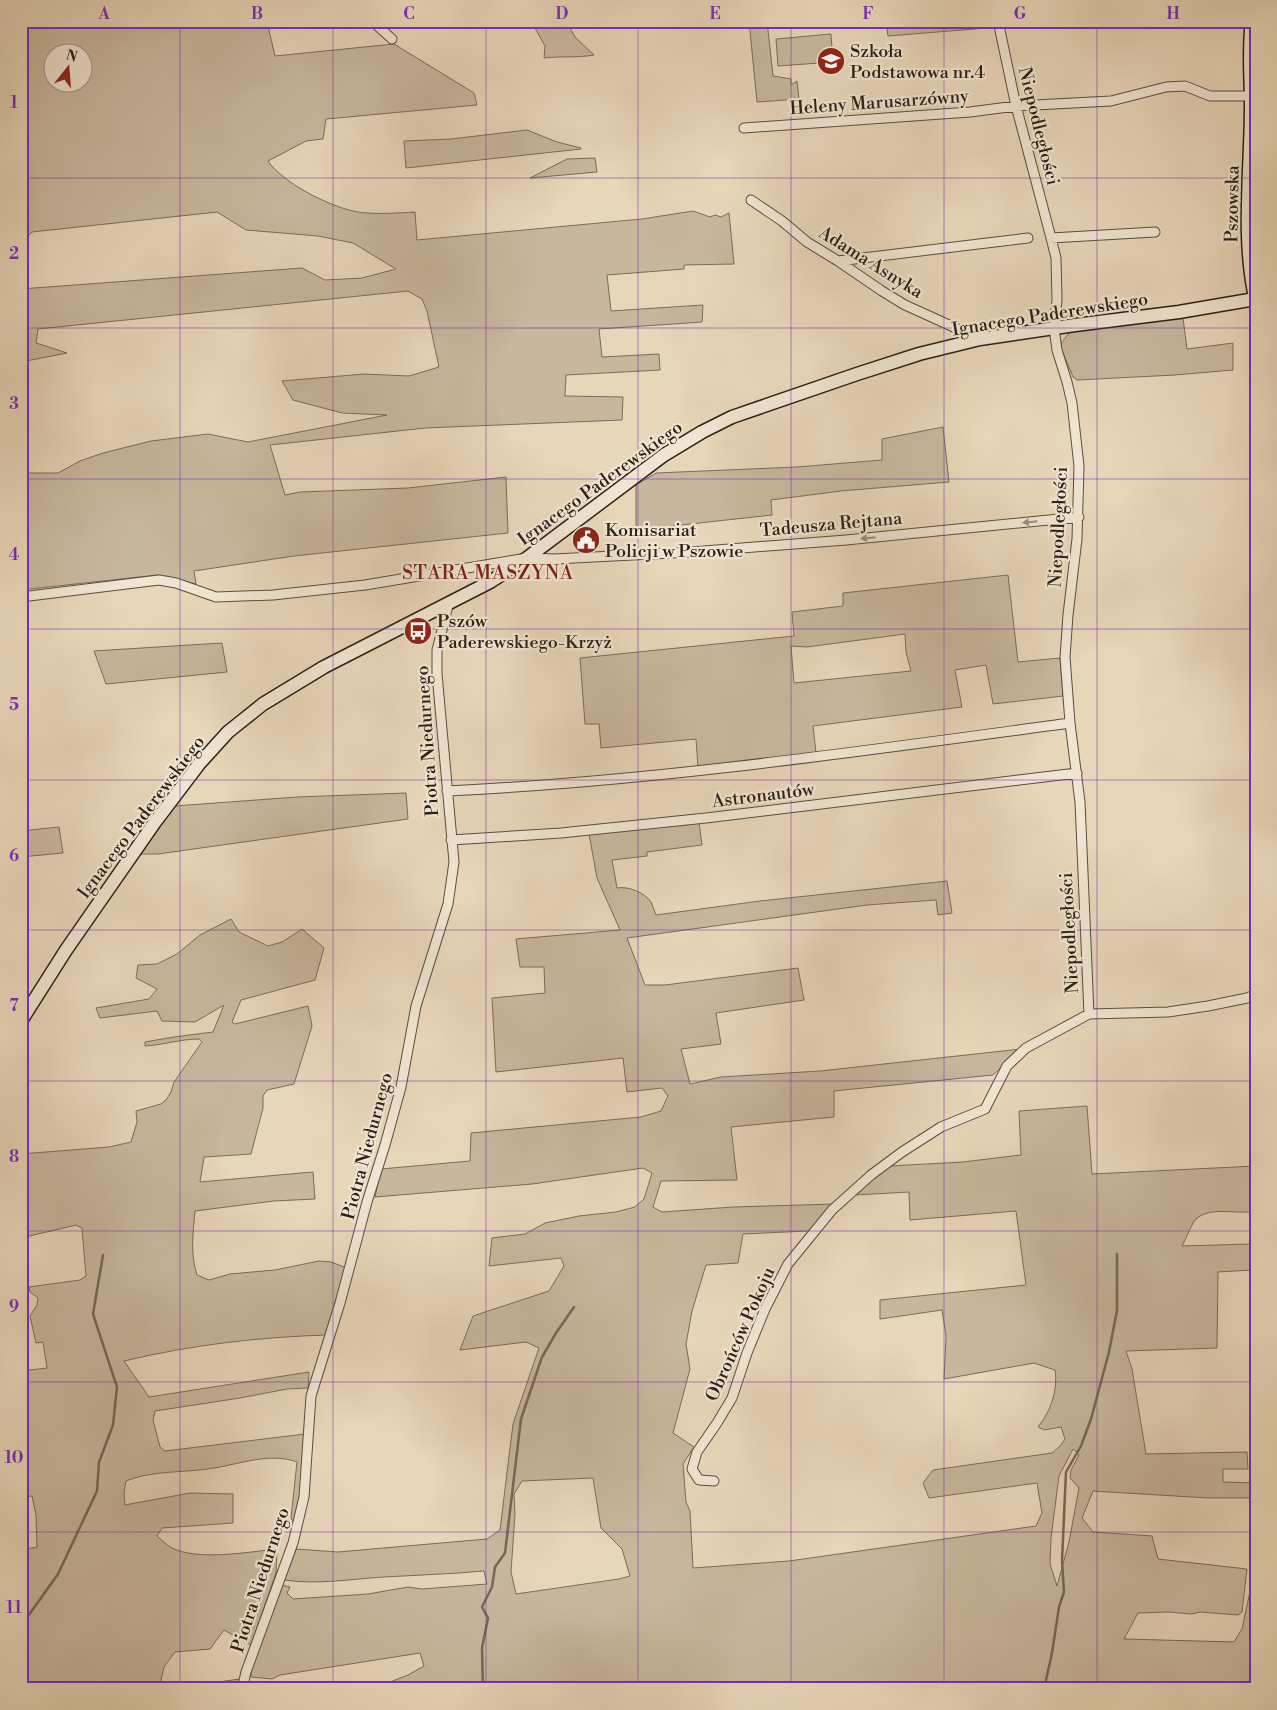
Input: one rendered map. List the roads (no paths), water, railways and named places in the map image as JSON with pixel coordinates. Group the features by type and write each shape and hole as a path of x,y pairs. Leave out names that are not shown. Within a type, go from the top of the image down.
{"street":[{"path":"372,21 392,39"},
{"name":"Niepodległości","path":"998,21 1016,106 1056,258 1057,300 1054,328 1057,350 1072,403 1080,466 1079,517 1065,657 1070,723 1080,802 1084,933 1089,1014"},
{"name":"Pszowska","path":"1252,21 1250,34 1253,102 1248,236 1255,300"},
{"name":"Heleny Marusarzówny","path":"744,128 970,112 1016,106 1111,101 1166,87 1185,86 1210,96 1253,102"},
{"name":"Adama Asnyka","path":"751,200 808,242 882,291 906,305 980,339"},
{"path":"1051,238 1155,232"},
{"path":"838,261 1028,238"},
{"name":"Ignacego Paderewskiego","path":"21,1020 66,950 155,822 199,764 228,732 263,704 324,667 490,582 527,558 664,455 702,432 732,417 910,357 980,339 1255,300"},
{"name":"Tadeusza Rejtana","path":"21,597 159,580 176,583 216,597 273,595 365,585 527,558 537,560 616,556 846,540 1079,517"},
{"name":"Piotra Niedurnego","path":"242,1689 246,1672 290,1552 299,1519 306,1479 311,1396 340,1303 367,1202 388,1137 401,1087 416,1006 448,904 454,868 437,674 437,650 449,602"},
{"path":"447,791 532,787 754,765 1070,723"},
{"name":"Astronautów","path":"452,840 561,834 1077,773"},
{"name":"Obrońców Pokoju","path":"714,1482 699,1480 692,1469 697,1452 732,1398 747,1353 765,1309 788,1264 832,1210 884,1166 941,1127 985,1108 1007,1066 1026,1048 1089,1014 1168,1012 1237,1000 1256,994"}],"waterway":[{"path":"1044,1689 1059,1607 1064,1592 1062,1561 1066,1472 1081,1446 1091,1419 1109,1352 1117,1310 1117,1254"},
{"path":"21,1626 58,1574 97,1491 99,1462 113,1425 117,1387 93,1314 103,1255"},
{"path":"483,1689 482,1648 488,1618 482,1607 492,1587 495,1567 505,1553 521,1419 542,1357 574,1307"}],"place":[{"name":"Szkoła Podstawowa nr.4","path":"831,61"},
{"name":"Komisariat Policji w Pszowie","path":"586,540"},
{"name":"Pszów Paderewskiego-Krzyż","path":"418,631"}],"district":[{"name":"STARA MASZYNA","path":"488,572"}]}
